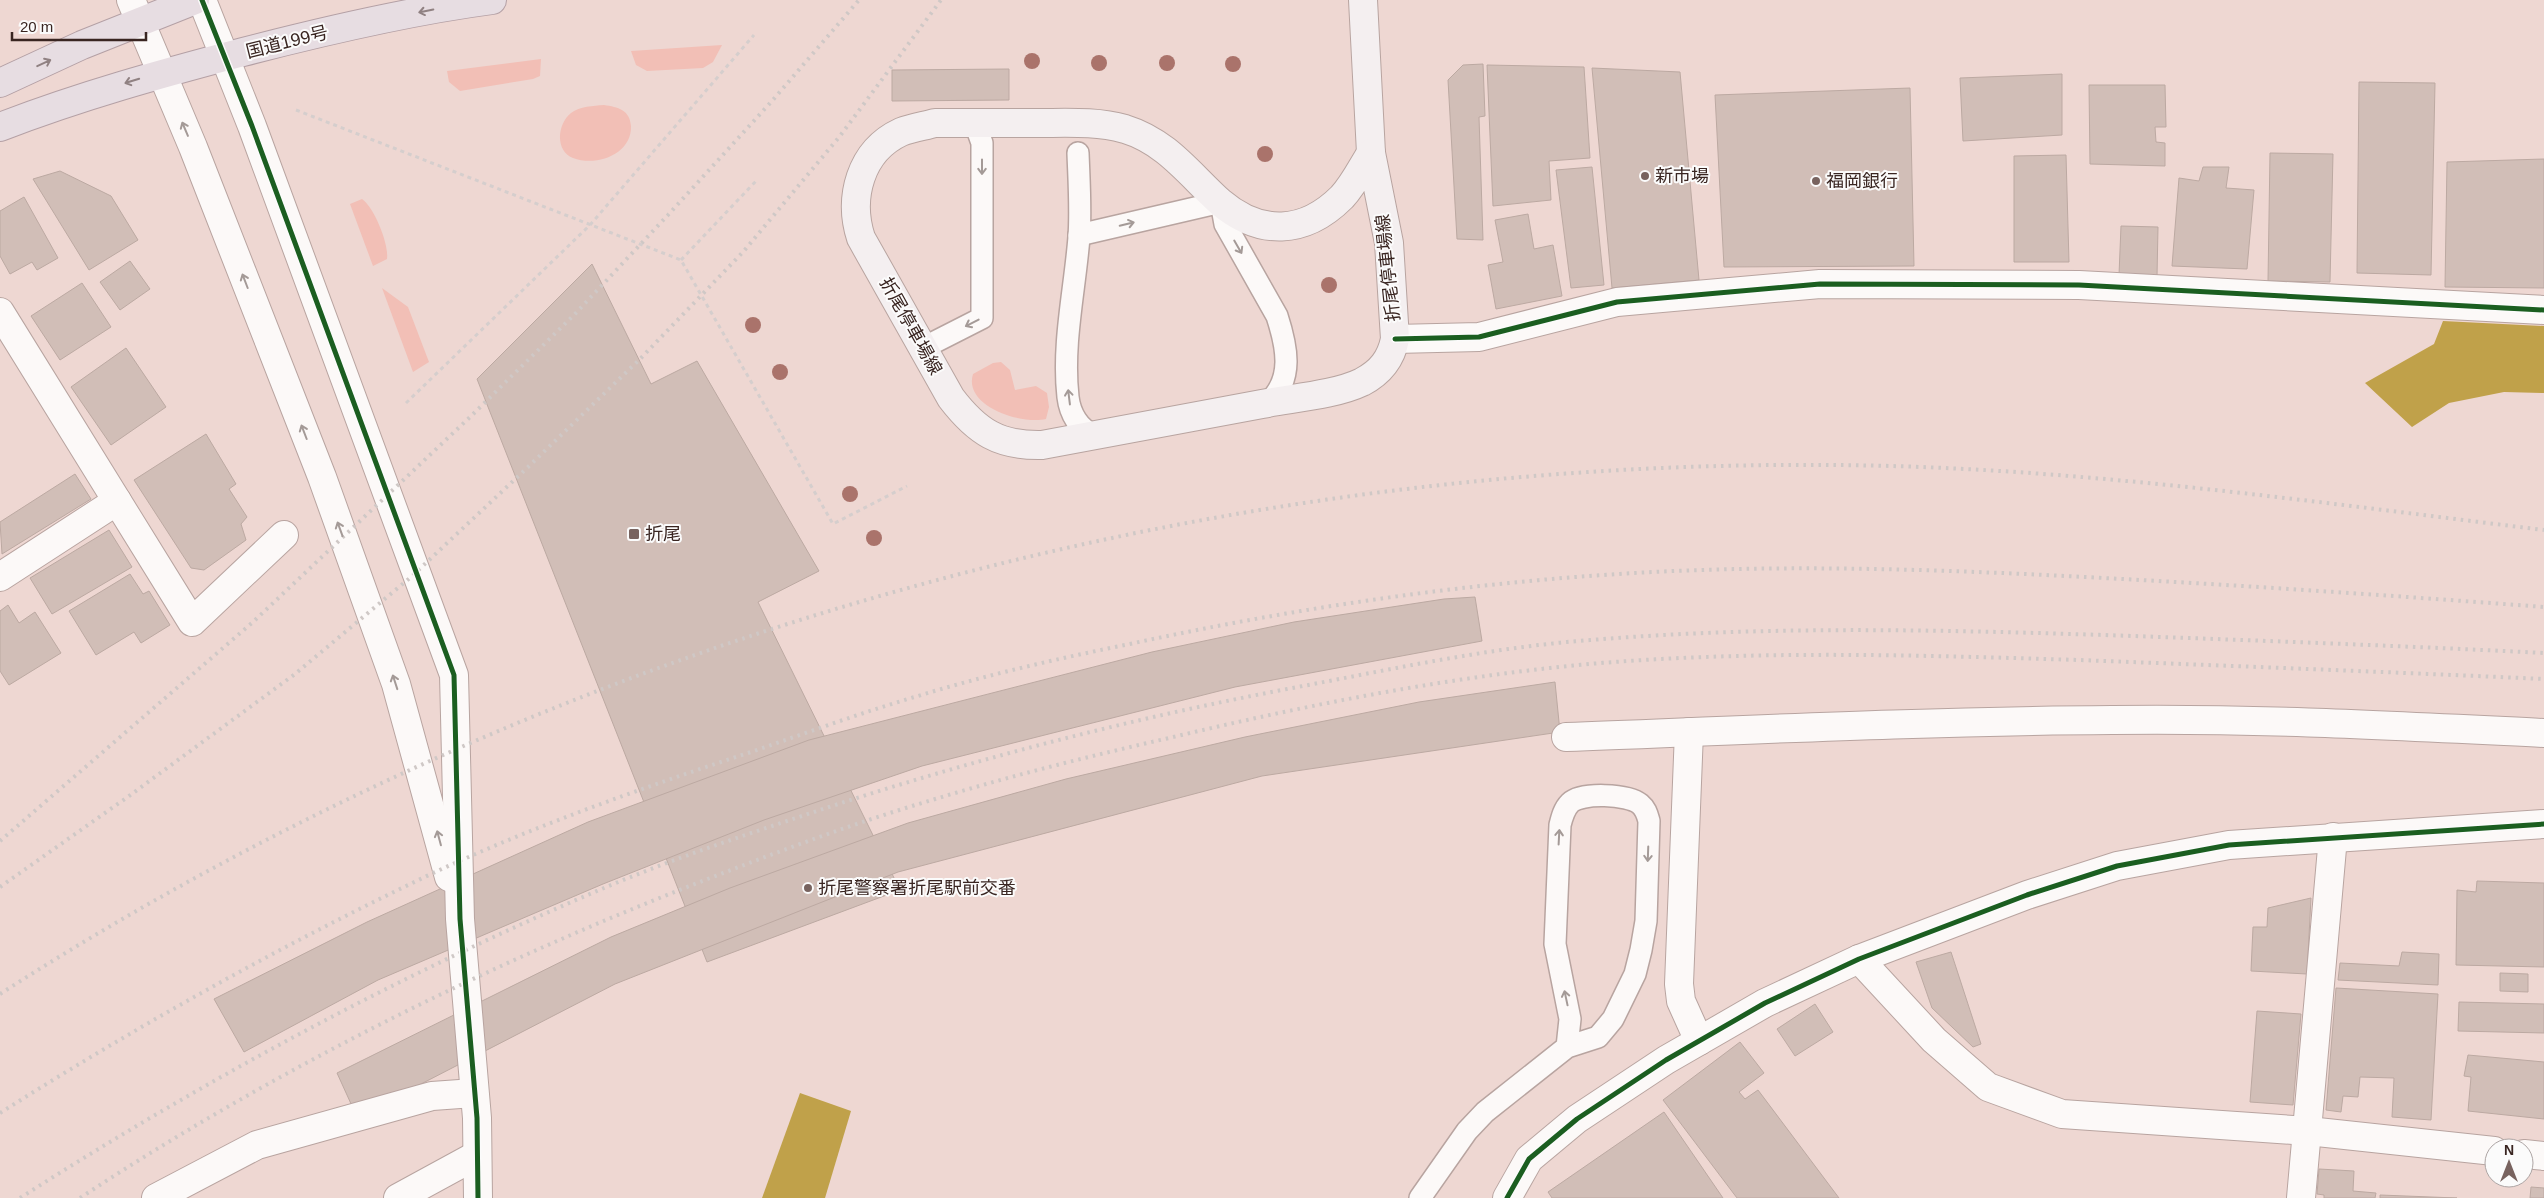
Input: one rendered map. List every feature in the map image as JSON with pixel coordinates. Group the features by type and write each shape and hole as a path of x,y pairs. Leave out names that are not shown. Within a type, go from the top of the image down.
{"highway":[{"path":"0,83 136,10 195,0"},
{"name":"国道199号","path":"0,127 48,108 161,73 349,27 458,4 492,0"}],"main road":[{"name":"折尾停車場線","path":"1363,0 1371,152 1389,243 1395,339 1393,351 1387,362 1377,372 1362,382 1346,388 1042,444 1021,445 989,436 957,406 861,238 856,221 854,203 858,186 873,156 886,142 901,132 935,124 1086,123 1125,129 1159,145 1178,159 1221,202 1255,224 1273,228 1288,227 1302,222 1317,215 1342,196 1371,152"}],"street":[{"path":"202,0 252,126 454,675 460,919 474,1093 478,1198"},
{"path":"136,10 193,147 322,477 392,675 460,919"},
{"path":"1395,339 1478,336 1617,302 1820,284 2079,285 2544,310"},
{"path":"0,312 192,622 284,535"},
{"path":"0,577 117,501"},
{"path":"1566,737 1918,722 2114,720 2315,722 2544,733"},
{"path":"1689,732 1679,984 1681,1001 1699,1041"},
{"path":"1507,1198 1529,1159 1577,1119 1666,1060 1765,1003 1859,959 2027,895 2118,866 2229,845 2544,824"},
{"path":"2301,1198 2333,837"},
{"path":"1859,959 1934,1040 1988,1087 2062,1114 2308,1132 2484,1150"},
{"path":"156,1198 257,1145 432,1096 474,1093"},
{"path":"398,1198 477,1155"}],"lane":[{"path":"924,348 982,318 982,143 977,129 970,123"},
{"path":"1078,153 1080,235 1068,348 1068,397 1070,407 1078,424 1085,431 1094,435"},
{"path":"1080,235 1221,202 1225,224 1277,316 1282,329 1286,365 1284,384 1268,403"},
{"path":"1420,1198 1450,1152 1485,1112 1567,1046 1598,1037 1613,1019 1635,974 1646,921 1649,821 1646,810 1630,798 1588,796 1579,798 1570,803 1564,812 1560,824 1555,944 1570,1019 1567,1046"}],"path":[{"path":"406,403 590,225 754,35"},
{"path":"296,110 681,260 833,524 907,486"},
{"path":"681,260 756,181"}],"shaded area":[{"path":"722,45 713,62 703,68 647,71 636,65 631,51"},
{"path":"541,59 540,76 533,79 460,91 449,82 447,71"},
{"path":"604,105 618,108 628,116 631,126 630,136 626,144 611,156 592,161 573,158 567,155 563,150 560,137 566,118 578,109"},
{"path":"362,199 367,203 376,218 386,244 387,259 373,266 350,204"},
{"path":"382,288 408,307 429,362 413,372"},
{"path":"2443,321 2544,326 2544,393 2504,392 2449,403 2412,427 2365,383 2434,344"},
{"path":"1001,362 1010,370 1015,390 1036,386 1047,393 1049,407 1046,419 1035,420 1009,416 985,404 977,395 972,385 973,374 993,363"},
{"path":"800,1093 851,1111 825,1198 762,1198"}],"building":[{"path":"1483,64 1485,116 1479,117 1483,240 1457,239 1448,80 1463,65"},
{"path":"1487,65 1584,67 1590,158 1549,161 1551,200 1493,206"},
{"name":"新市場","path":"1592,68 1680,72 1699,280 1612,288"},
{"path":"1009,69 1009,100 892,101 892,70"},
{"path":"2062,74 2062,135 1963,141 1960,78"},
{"path":"2359,82 2435,83 2431,275 2357,273"},
{"path":"2089,85 2165,85 2166,127 2155,127 2156,142 2165,143 2165,166 2090,164"},
{"name":"福岡銀行","path":"1910,88 1914,266 1724,267 1715,95"},
{"path":"2270,153 2333,154 2330,282 2268,281"},
{"path":"2066,155 2069,262 2014,262 2014,156"},
{"path":"2544,159 2544,288 2445,287 2447,162"},
{"path":"1592,167 1604,285 1571,288 1556,170"},
{"path":"2203,167 2229,167 2226,188 2254,190 2247,269 2172,266 2179,178 2199,181"},
{"path":"60,171 111,196 138,240 89,270 33,179"},
{"path":"24,197 58,258 37,270 32,262 10,274 0,256 0,211"},
{"path":"1528,214 1534,249 1553,245 1562,296 1496,309 1488,265 1503,262 1495,220"},
{"path":"2121,226 2158,227 2157,277 2119,275"},
{"path":"130,261 150,289 120,310 100,282"},
{"path":"592,264 651,384 697,361 819,571 758,602 900,890 707,962 477,379"},
{"path":"82,283 111,327 60,360 31,316"},
{"path":"126,348 166,407 111,445 71,387"},
{"path":"206,434 236,484 229,489 247,517 241,524 246,540 204,570 191,568 134,480"},
{"path":"75,474 91,499 2,554 0,522"},
{"path":"109,530 132,567 52,614 30,578"},
{"path":"130,574 143,594 149,591 170,625 141,643 134,632 96,655 69,611"},
{"path":"1475,597 1482,641 1235,687 922,766 764,820 603,884 378,980 244,1052 214,999 367,922 588,822 809,740 1152,652 1294,622 1444,599"},
{"path":"8,605 19,623 35,612 61,653 9,685 0,671 0,611"},
{"path":"1555,682 1560,732 1262,776 898,872 615,984 357,1117 337,1073 611,937 730,888 908,823 1066,779 1245,737 1419,702"},
{"path":"2477,881 2544,883 2544,967 2456,965 2457,890 2476,892"},
{"path":"2311,898 2307,974 2251,971 2253,927 2267,927 2268,908"},
{"path":"1951,952 1981,1044 1973,1047 1932,1008 1916,962"},
{"path":"2402,952 2439,954 2438,985 2338,980 2340,963 2399,966"},
{"path":"2500,973 2528,974 2528,992 2500,991"},
{"path":"2336,988 2438,994 2431,1120 2392,1117 2394,1078 2360,1077 2358,1097 2343,1096 2341,1112 2326,1110"},
{"path":"2459,1002 2544,1004 2544,1033 2458,1031"},
{"path":"1815,1004 1833,1032 1795,1056 1777,1029"},
{"path":"2257,1011 2301,1014 2293,1105 2250,1102"},
{"path":"1740,1042 1764,1073 1739,1092 1745,1099 1758,1090 1839,1198 1737,1198 1663,1100"},
{"path":"2468,1055 2544,1062 2544,1119 2468,1111 2471,1077 2464,1076"},
{"path":"1664,1112 1723,1198 1552,1198 1548,1192"},
{"path":"2319,1169 2354,1171 2353,1191 2376,1193 2375,1198 2324,1198 2324,1195 2317,1194"},
{"path":"2531,1188 2544,1188 2544,1198 2530,1198"},
{"path":"2380,1195 2457,1198 2380,1198"}],"railway":[{"path":"0,841 253,622 469,418 574,315 668,215 772,101 859,0"},
{"path":"0,887 129,796 295,674 411,577 527,468 641,358 743,252 840,136 941,0"},
{"path":"0,994 208,871 423,764 647,672 876,597 1110,538 1348,497 1588,472 1829,465 1919,467 2098,478 2276,497 2544,530"},
{"path":"0,1113 52,1080 212,987 375,901 510,839 632,793 897,702 1021,668 1190,631 1388,598 1520,582 1653,572 1807,568 1962,571 2065,576 2305,590 2544,607"},
{"path":"20,1198 161,1111 306,1031 453,956 604,888 716,845 888,788 1005,754 1183,710 1410,665 1482,653 1555,643 1726,632 1862,630 1998,632 2544,653"},
{"path":"80,1198 228,1106 304,1064 460,985 619,914 787,849 903,809 1050,767 1273,714 1430,684 1483,676 1589,664 1773,655 2018,658 2544,679"}],"cycle path":[{"path":"202,0 252,126 454,675 460,919 477,1118 478,1198"},
{"path":"1395,339 1479,337 1617,302 1820,284 2079,285 2544,310"},
{"path":"1507,1198 1529,1159 1577,1119 1666,1060 1765,1003 1859,959 2027,895 2117,866 2229,845 2544,824"}],"place":[{"name":"新市場","path":"1645,176"},
{"name":"福岡銀行","path":"1816,181"},
{"name":"折尾","path":"634,534"},
{"name":"折尾警察署折尾駅前交番","path":"808,888"}]}
